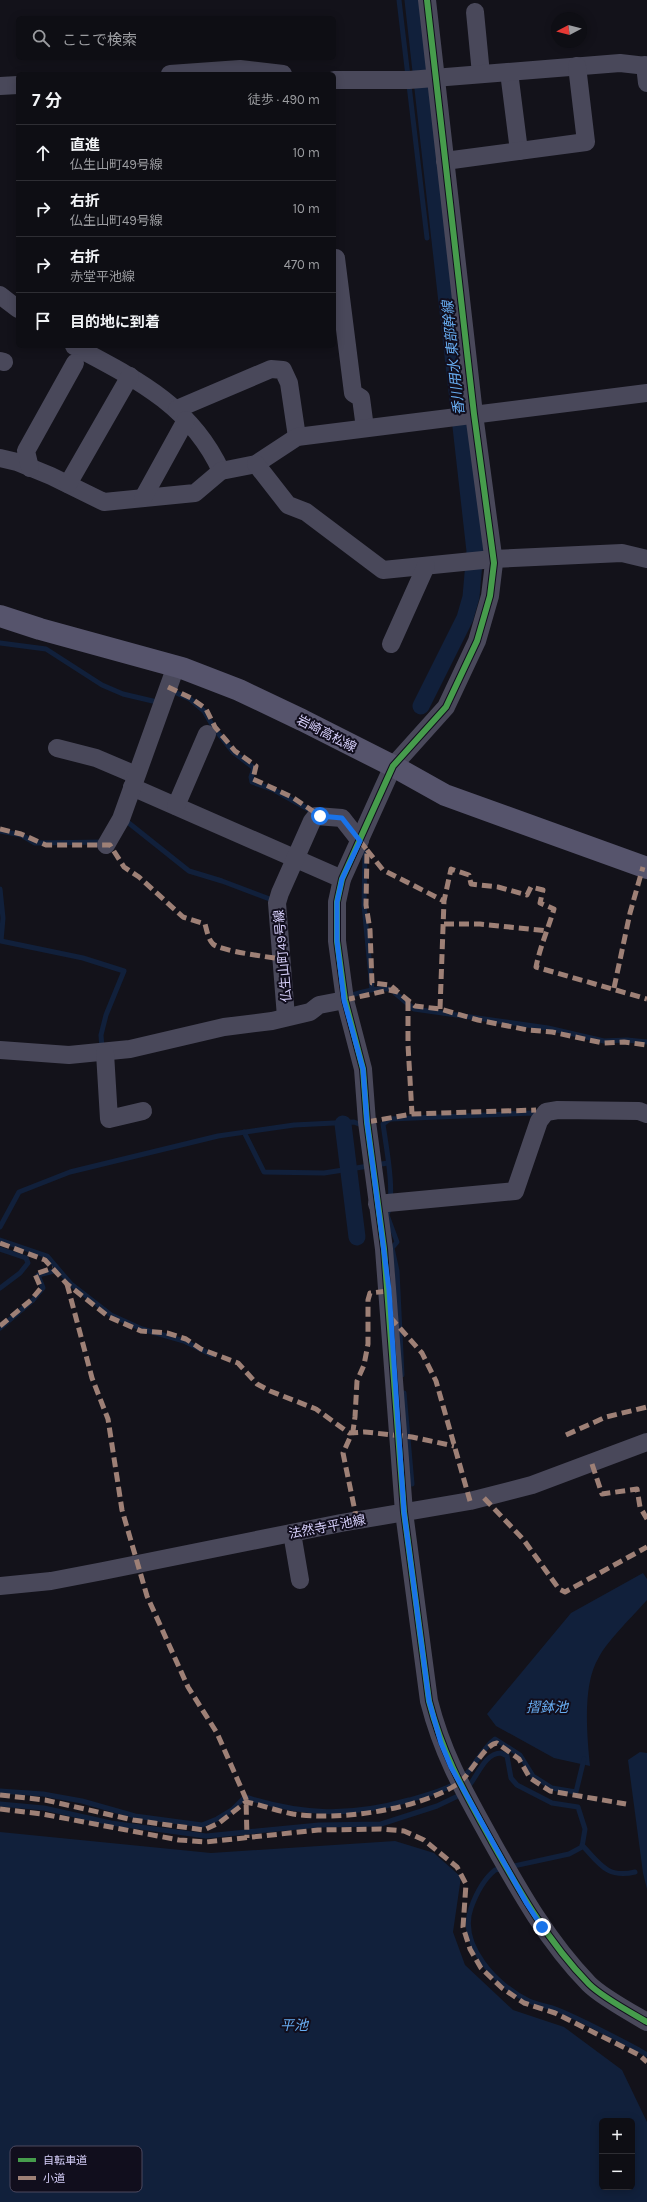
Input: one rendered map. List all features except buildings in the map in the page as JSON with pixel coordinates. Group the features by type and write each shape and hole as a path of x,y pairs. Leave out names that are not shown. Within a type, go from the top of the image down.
{"main road":[{"name":"岩崎高松線","path":"0,616 40,629 176,666 240,690 393,766 445,795 647,868"}],"street":[{"path":"427,0 445,161 464,416 482,560 490,596 477,641 449,700 429,726 393,766 342,879 337,902 337,941 344,1000 363,1069 367,1122 389,1290 404,1512 429,1701 441,1743 451,1767 527,1904 565,1958 590,1986 647,2022"},
{"path":"475,12 481,74"},
{"path":"336,80 409,80 620,63 646,66 647,83"},
{"path":"445,161 586,142 576,66"},
{"path":"198,72 240,69 266,72"},
{"path":"508,72 519,151"},
{"path":"0,86 16,84"},
{"path":"336,258 353,393 361,398 365,428"},
{"path":"0,295 16,307"},
{"path":"30,468 26,451 75,355 130,376 145,384 182,415 214,454 221,471"},
{"path":"143,498 182,415 271,369 283,370 289,383 297,437"},
{"path":"68,484 130,376"},
{"path":"0,458 30,468 68,484 104,502 195,493 221,471 256,464 297,437 647,393"},
{"path":"256,464 288,505 306,512 383,570 482,560 622,553 647,558"},
{"path":"391,644 426,566"},
{"path":"106,845 121,819 176,666"},
{"path":"176,806 208,734"},
{"path":"57,748 96,758 176,806 342,879"},
{"name":"仏生山町49号線","path":"286,1017 277,903 316,816 342,818 360,841"},
{"path":"0,1050 69,1054 130,1049 224,1027 310,1012 319,1005 344,1000"},
{"path":"105,1052 109,1119 143,1111"},
{"path":"377,1204 515,1191 539,1121 546,1112 558,1110 639,1111 647,1114"},
{"name":"法然寺平池線","path":"0,1586 51,1581 292,1533 466,1502 532,1485 647,1442"},
{"path":"292,1533 300,1580"}],"water":[{"name":"摺鉢池","path":"643,1573 647,1579 647,1600 603,1650 594,1668 590,1681 587,1725 590,1766 554,1758 496,1726 487,1714 571,1613"},
{"path":"640,1752 647,1753 647,1889 643,1873 628,1760"},
{"name":"平池","path":"0,1832 211,1853 395,1841 434,1853 461,1877 453,1932 465,1965 513,2010 564,2027 622,2070 647,2122 647,2202 0,2202"}],"waterway":[{"path":"399,0 427,238"},
{"name":"香川用水 東部幹線","path":"413,0 475,551 471,597 465,618 421,706"},
{"path":"0,643 46,649 102,685 123,694 157,702 159,701"},
{"path":"171,692 172,691 190,699 204,711 214,728 233,752 254,768 251,777 252,782 274,790 315,813"},
{"path":"125,820 189,871 222,881 275,901"},
{"path":"0,831 21,835 35,843 104,842"},
{"path":"361,846 365,852 364,905 372,989"},
{"path":"0,889 3,918 1,941 83,958 124,971 106,1015 101,1035 102,1049"},
{"path":"348,996 371,990 388,989 394,990 395,993 414,1009 548,1028 604,1041 627,1040 647,1042"},
{"path":"402,1375 397,1271 392,1248 397,1242 387,1215 390,1207 391,1196 388,1157 383,1124 390,1119 532,1113 539,1115"},
{"path":"0,1227 19,1192 70,1172 218,1136 294,1125 354,1122 364,1126"},
{"name":"香川用水 東部幹線","path":"343,1124 357,1237"},
{"path":"244,1132 264,1172 324,1173 388,1163"},
{"path":"0,1240 47,1256 71,1284 111,1315 142,1329 184,1341 212,1355"},
{"path":"0,1249 26,1258 28,1263 20,1273 0,1288"},
{"path":"0,1328 33,1300 43,1288 38,1275 58,1270"},
{"path":"404,1393 412,1484"},
{"path":"0,1791 43,1794 82,1801 135,1816 202,1825 217,1819 232,1810 245,1797 286,1807 326,1812 366,1809 438,1792 461,1780 471,1769 484,1750 495,1739 520,1755 533,1776 552,1788 576,1792 584,1759"},
{"path":"467,1788 485,1761 495,1754 501,1753 507,1756 511,1778 517,1785 552,1803 578,1807 585,1829 582,1847 569,1854 495,1870 487,1878 473,1903 468,1922 470,1936 475,1950 483,1963 493,1975 505,1985 529,2001 578,2019 647,2055"},
{"path":"0,1804 44,1808 111,1823 206,1836 319,1825 381,1824 437,1806 462,1794"},
{"path":"582,1845 604,1868 617,1873 625,1874 635,1872"}],"marked path":[{"path":"168,687 191,698 206,709 215,727 235,751 256,766 253,779 292,797 320,816"},
{"path":"0,829 21,834 46,845 110,845 124,867 139,877 183,917 205,924 213,944 225,949 281,959"},
{"path":"360,841 367,850 366,905 370,930 372,983 390,985 397,991"},
{"path":"367,850 383,870 444,901"},
{"path":"614,988 630,913 643,867"},
{"path":"440,1009 444,901 451,869 469,875 471,884 498,887 527,895 531,887 543,890 540,903 554,909 536,967 647,999"},
{"path":"444,924 480,924 548,931"},
{"path":"345,1000 389,990 398,992 415,1006 440,1009 478,1020 528,1030 552,1032 603,1043 624,1042 647,1045"},
{"path":"408,1001 408,1045 412,1114"},
{"path":"367,1122 412,1114 536,1110"},
{"path":"0,1243 45,1260 67,1284 109,1317 141,1331 167,1333 186,1339 201,1349 238,1363 257,1384 270,1391 316,1409 349,1433 365,1432 412,1437 454,1446"},
{"path":"0,1326 31,1300 41,1288 35,1274 53,1268"},
{"path":"67,1284 92,1378 108,1419 122,1510 147,1596 188,1687 217,1733 246,1799 247,1838"},
{"path":"357,1521 343,1453 353,1431 357,1381 364,1365 368,1344 368,1300 370,1293 389,1291"},
{"path":"390,1317 422,1353 436,1381 470,1501"},
{"path":"566,1435 606,1417 647,1407"},
{"path":"592,1464 602,1494 637,1489 640,1507 647,1519"},
{"path":"484,1498 523,1539 559,1589 565,1592 647,1547"},
{"path":"0,1795 45,1800 133,1820 204,1830 219,1823 246,1802 293,1814 312,1816 332,1816 377,1812 420,1801 439,1794 456,1785 487,1749 497,1743 519,1759 530,1778 550,1791 626,1804"},
{"path":"0,1809 42,1814 179,1840 206,1842 318,1830 381,1829 404,1831 424,1840 457,1867 466,1884 463,1927 470,1949 481,1968 502,1988 524,2003 555,2013 639,2055 647,2062"}],"cycle path":[{"path":"427,0 474,414 494,563 490,596 477,641 446,707 393,766 342,879 337,902 337,941 345,1000 363,1069 367,1122 384,1249 404,1512 429,1701 441,1739 456,1774 513,1879 548,1934 560,1951 589,1984 616,2004 647,2022"}],"route":[{"path":"320,816 342,818 360,841 342,879 337,902 337,941 344,1000 363,1069 367,1122 389,1290 393,1379 404,1512 429,1701 441,1743 451,1767 527,1904 542,1927"}]}
